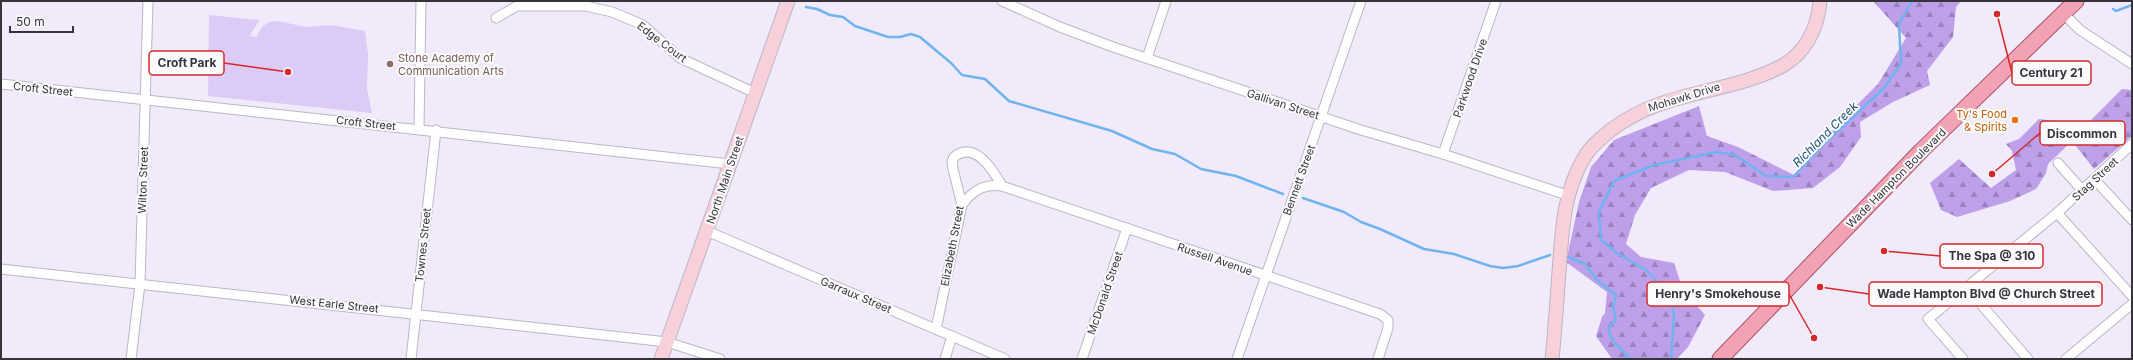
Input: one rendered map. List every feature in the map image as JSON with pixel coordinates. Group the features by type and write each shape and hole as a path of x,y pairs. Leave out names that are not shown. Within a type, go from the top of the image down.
{"main road":[{"name":"Wade Hampton Boulevard","path":"1720,359 1920,151 2076,1"}],"street":[{"name":"Wilton Street","path":"131,359 140,284 148,1"},
{"path":"419,128 421,1"},
{"name":"North Main Street","path":"661,359 788,1"},
{"name":"Gallivan Street","path":"1002,1 1060,27 1147,58 1322,117 1443,154 1568,195"},
{"path":"1147,58 1166,1"},
{"name":"Bennett Street","path":"1237,359 1361,1"},
{"name":"Parkwood Drive","path":"1443,154 1496,1"},
{"name":"Mohawk Drive","path":"1552,359 1562,230 1568,195 1576,172 1589,151 1604,135 1635,114 1670,100 1759,76 1783,66 1793,58 1808,41 1818,19 1820,1"},
{"name":"Edge Court","path":"496,18 517,6 586,6 612,12 643,25 680,58 755,94"},
{"path":"2063,13 2080,30 2132,64"},
{"name":"Croft Street","path":"1,84 419,128 730,164"},
{"name":"Townes Street","path":"411,359 436,130"},
{"name":"Stag Street","path":"1963,359 1928,319 2083,191 2132,144"},
{"name":"Elizabeth Street","path":"936,329 962,205 952,162 959,153 970,152 984,160 995,173 1002,186"},
{"path":"2058,163 2083,191"},
{"path":"2095,180 2132,220"},
{"name":"Russell Avenue","path":"962,205 968,197 982,186 1002,186 1385,317 1388,320 1388,328 1378,359"},
{"path":"2057,213 2132,296"},
{"name":"McDonald Street","path":"1082,359 1127,228"},
{"name":"Garraux Street","path":"707,231 1005,359"},
{"name":"West Earle Street","path":"1,269 416,313 668,342 720,359"},
{"path":"1967,288 2028,359"},
{"path":"2066,359 2132,304"},
{"path":"945,359 952,336"}],"green space":[{"path":"1873,1 1961,1 1956,7 1953,37 1927,71 1930,85 1893,102 1860,122 1861,137 1840,167 1813,188 1773,191 1725,172 1689,170 1651,188 1635,215 1626,244 1641,257 1674,263 1683,290 1705,315 1688,347 1677,359 1612,359 1596,336 1602,317 1605,313 1607,292 1566,262 1579,202 1591,167 1614,140 1699,106 1707,136 1738,147 1796,176 1838,124 1878,84 1906,38"},
{"path":"2122,89 2132,90 2132,136 2094,169 2072,141 2048,164 2046,173 2036,189 2010,201 1957,217 1941,210 1930,183 1959,159 1991,188 2016,170 2012,151 2006,144 2019,139 2039,119 2086,125"}],"shaded area":[{"path":"209,15 259,20 250,36 256,37 262,27 269,22 278,21 306,27 332,25 365,31 368,54 367,89 372,113 208,96"}],"waterway":[{"name":"Richland Creek","path":"1671,359 1674,315 1669,294 1646,270 1617,253 1601,240 1599,212 1614,181 1654,165 1716,152 1735,155 1766,176 1793,177 1826,142 1883,89 1901,64 1899,24 1912,1"},
{"path":"2113,9 2116,11 2132,5"},
{"path":"806,7 817,9 830,15 843,17 855,26 888,37 900,37 911,34 920,37 951,63 962,75 985,79 1009,101 1112,131 1152,149 1175,154 1201,169 1236,176 1283,194"},
{"path":"1303,198 1344,212 1361,222 1424,249 1454,254 1490,266 1503,268 1518,266 1550,255"},
{"path":"1568,257 1585,264 1597,280 1616,295 1613,307 1616,320 1609,327 1610,336 1631,359"}],"place":[{"name":"Century 21","path":"1997,14"},
{"name":"Stone Academy of Communication Arts","path":"390,64"},
{"name":"Croft Park","path":"288,72"},
{"name":"Ty's Food & Spirits","path":"2015,120"},
{"name":"Discommon","path":"1992,174"},
{"name":"The Spa @ 310","path":"1884,251"},
{"name":"Wade Hampton Blvd @ Church Street","path":"1820,287"},
{"name":"Henry's Smokehouse","path":"1814,338"}]}
